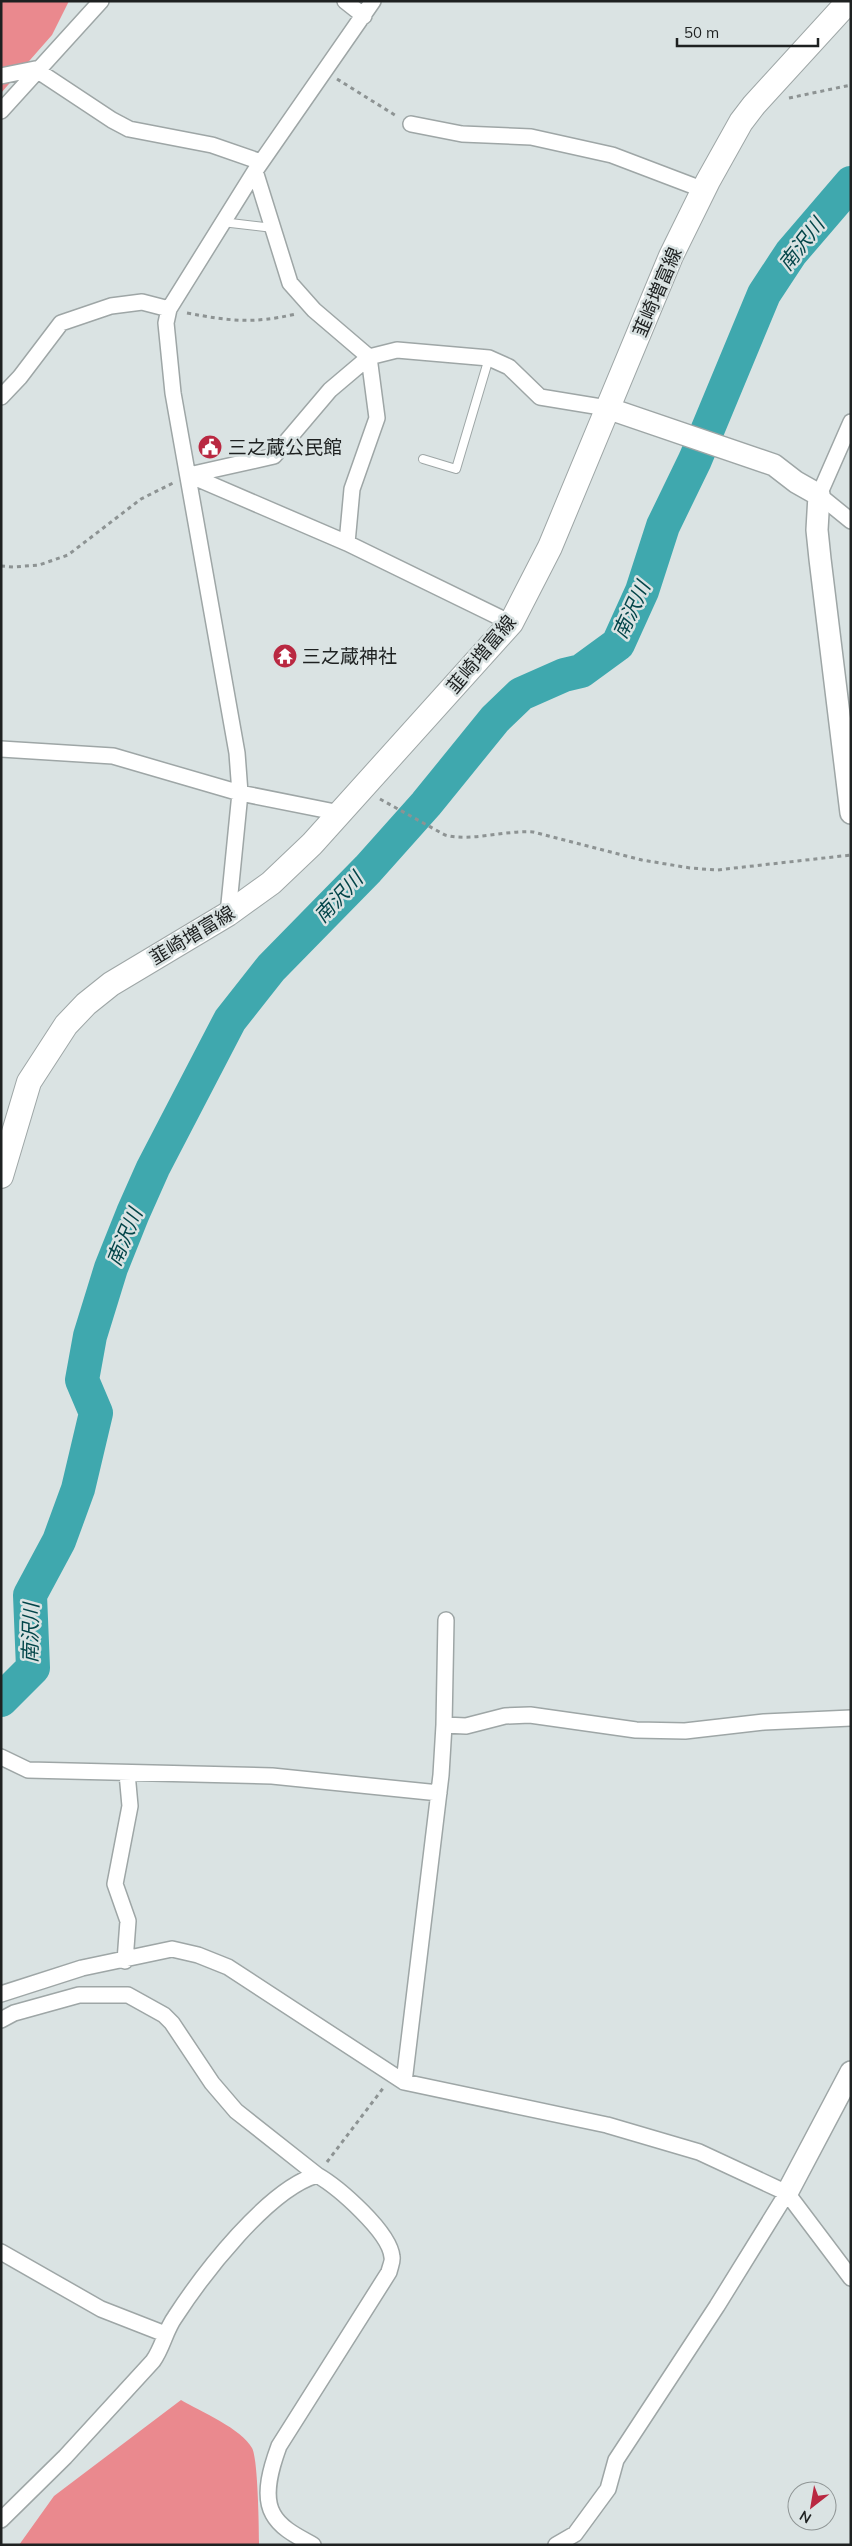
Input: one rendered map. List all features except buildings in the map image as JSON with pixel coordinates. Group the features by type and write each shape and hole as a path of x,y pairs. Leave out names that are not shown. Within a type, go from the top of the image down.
{"main road":[{"name":"韮崎増富線","path":"1,1176 29,1082 66,1024 86,1004 111,984 228,914 271,883 312,844 362,790 511,623 550,547 672,256 704,190 741,122 754,105 849,1"}],"street":[{"path":"1,111 101,1"},
{"path":"344,1 364,16"},
{"path":"228,914 240,793 237,753 173,392 166,323 169,309 258,166 373,1"},
{"path":"1,76 31,69 38,70 112,120 129,129 212,146 258,166"},
{"path":"412,124 462,134 531,138 612,155 704,190"},
{"path":"258,166 290,283 314,310 369,357 377,418 352,489 347,543"},
{"path":"1,397 20,378 61,323 111,306 142,302 169,309"},
{"path":"189,475 274,456 330,390 369,357 397,350 489,358 509,367 540,397 607,408 774,464 851,521"},
{"path":"851,422 819,496 817,530 851,813"},
{"path":"189,475 347,543 511,623"},
{"path":"1,749 113,756 240,793 340,813"},
{"path":"399,2078 439,1792 444,1725 446,1620"},
{"path":"444,1725 466,1726 505,1716 530,1715 636,1730 685,1731 764,1722 851,1718"},
{"path":"1,1757 28,1770 272,1776 439,1792"},
{"path":"125,1961 128,1921 115,1884 130,1806 127,1773"},
{"path":"313,2545 285,2528 272,2514 269,2492 272,2465 279,2446 389,2272 393,2258 389,2245 345,2194 317,2175 236,2111 212,2082 172,2023 154,2009 128,1995 80,1995 7,2017 4,1993 82,1968 125,1961 172,1949 198,1955 228,1967 399,2078 607,2124 699,2152 787,2193 851,2278"},
{"path":"556,2545 575,2534 608,2489 616,2460 718,2306 787,2193 851,2072"},
{"path":"1,2520 141,2376 162,2348 165,2334 174,2318 212,2265 244,2228 281,2196 307,2178 317,2175"},
{"path":"1,2252 101,2309 165,2334"}],"lane":[{"path":"222,222 275,228"},
{"path":"422,459 456,469 489,358"}],"path":[{"path":"325,72 382,109 412,124"},
{"path":"754,105 851,85"},
{"path":"169,309 229,321 268,320 314,310"},
{"path":"1,566 39,565 68,555 141,499 189,475"},
{"path":"362,790 445,835 455,837 516,831 533,832 642,860 717,870 851,855"},
{"path":"317,2175 399,2078"}],"shaded area":[{"path":"1,1 69,1 52,35 1,93"},
{"path":"181,2400 230,2427 247,2441 252,2448 257,2479 259,2545 19,2545 54,2496"}],"waterway":[{"name":"南沢川","path":"1,1700 33,1668 30,1595 59,1541 78,1489 96,1413 82,1380 90,1336 111,1268 153,1168 230,1020 271,968 368,869 426,804 495,719 521,694 564,675 581,671 618,644 642,591 663,526 695,460 764,294 791,253 851,183"}],"place":[{"name":"三之蔵公民館","path":"210,447"},
{"name":"三之蔵神社","path":"285,656"}]}
